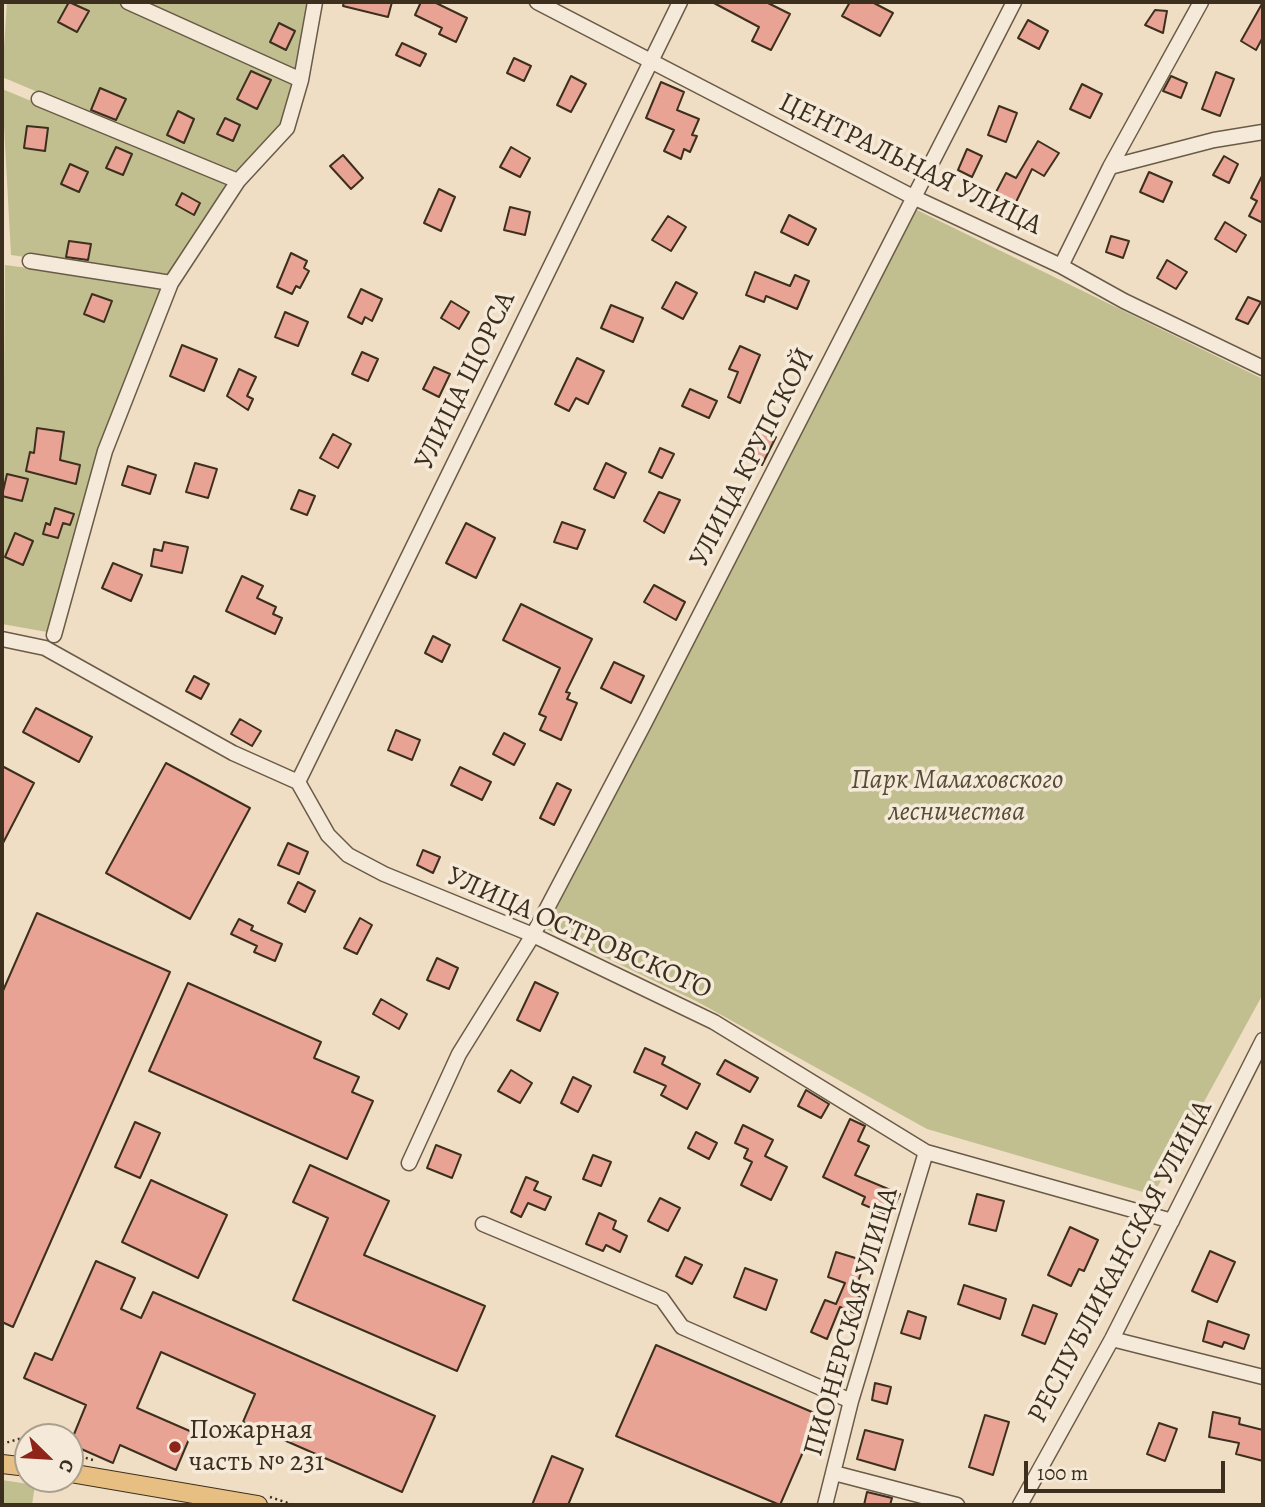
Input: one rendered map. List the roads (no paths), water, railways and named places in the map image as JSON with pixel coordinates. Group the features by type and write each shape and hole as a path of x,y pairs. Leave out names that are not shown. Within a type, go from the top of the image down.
{"main road":[{"path":"84,1475 239,1503 263,1501"}],"street":[{"path":"128,2 301,80"},
{"path":"54,635 105,451 171,283 238,181 287,128 301,80 315,2"},
{"name":"ЦЕНТРАЛЬНАЯ УЛИЦА","path":"537,2 913,197 1062,266 1124,301 1263,368"},
{"name":"УЛИЦА ЩОРСА","path":"298,782 680,2"},
{"name":"УЛИЦА КРУПСКОЙ","path":"409,1163 459,1054 533,935 645,724 1014,2"},
{"path":"1062,266 1110,167 1201,2"},
{"path":"39,99 238,181"},
{"path":"1110,167 1213,140 1263,132"},
{"path":"30,261 171,283"},
{"path":"2,639 45,648 233,753 298,782"},
{"name":"УЛИЦА ОСТРОВСКОГО","path":"298,782 328,835 348,855 384,874 533,935 713,1022 926,1152 1172,1221"},
{"name":"РЕСПУБЛИКАНСКАЯ УЛИЦА","path":"1020,1505 1112,1339 1263,1040"},
{"name":"ПИОНЕРСКАЯ УЛИЦА","path":"825,1505 852,1401 926,1152"},
{"path":"483,1224 662,1299 682,1327 852,1401"},
{"path":"1112,1339 1263,1377"},
{"path":"834,1473 957,1505"}],"place":[{"name":"Пожарная часть № 231","path":"175,1447"}],"park label":[{"name":"Парк Малаховского лесничества","path":"957,797"}]}
